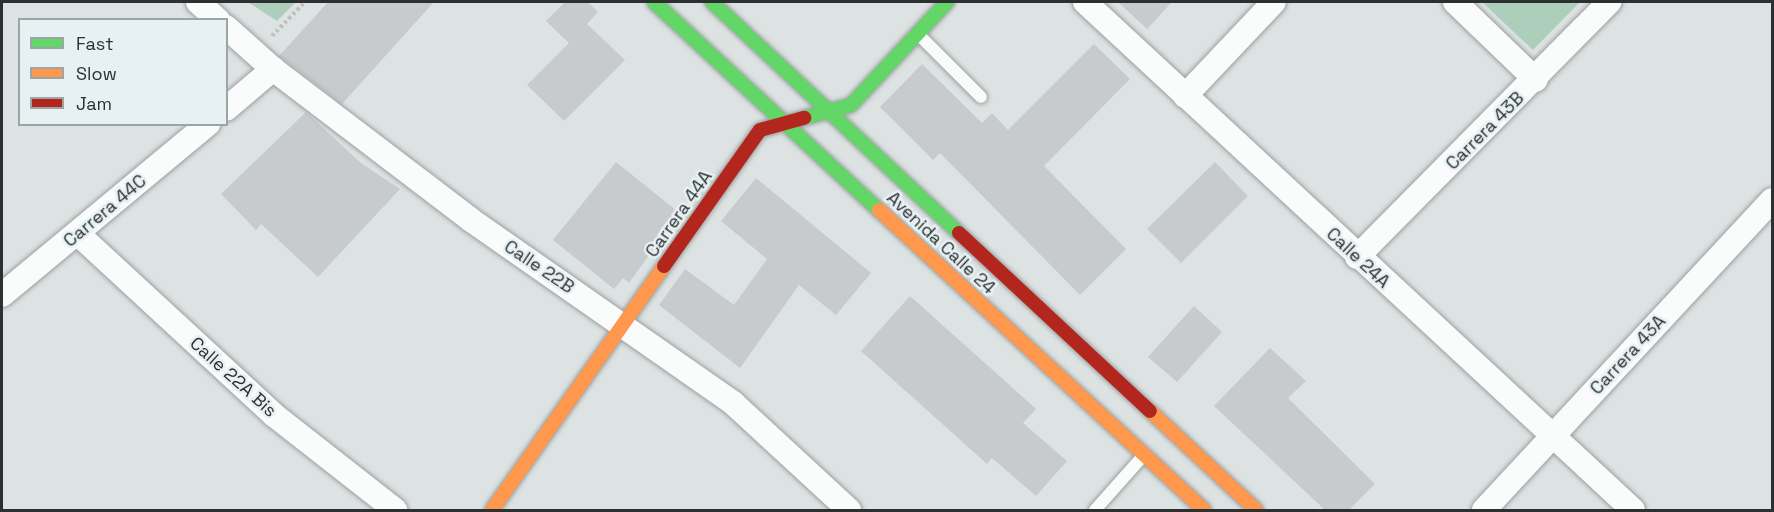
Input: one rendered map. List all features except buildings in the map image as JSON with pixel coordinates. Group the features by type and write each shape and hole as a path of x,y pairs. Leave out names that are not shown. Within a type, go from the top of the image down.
{"main road":[{"name":"Avenida Calle 24","path":"654,2 1204,510"},
{"name":"Avenida Calle 24","path":"712,2 1256,510"},
{"name":"Carrera 44A","path":"492,510 760,130 851,105 947,2"}],"street":[{"path":"198,2 216,18"},
{"name":"Calle 24A","path":"1085,2 1357,257 1633,510"},
{"path":"1185,96 1274,2"},
{"path":"1455,2 1536,80"},
{"name":"Carrera 43B","path":"1357,257 1536,80 1609,2"},
{"name":"Calle 22B","path":"228,29 273,69 471,220 733,403 844,509"},
{"path":"228,107 273,69"},
{"name":"Carrera 44C","path":"2,295 206,126"},
{"name":"Carrera 43A","path":"1484,510 1773,200"},
{"name":"Calle 22A Bis","path":"78,234 274,415 395,510"}],"lane":[{"path":"918,33 981,97"},
{"path":"1095,510 1144,455"}],"path":[{"path":"267,41 305,2"}],"green space":[{"path":"248,2 296,2 277,21"},
{"path":"1482,2 1580,2 1533,50"}],"traffic: fast":[{"path":"654,2 879,210"},
{"path":"712,2 959,233"},
{"path":"804,118 851,105 947,2"}],"traffic: slow":[{"path":"879,210 1204,510"},
{"path":"492,510 664,266"},
{"path":"1150,411 1256,510"}],"traffic: jam":[{"path":"664,266 760,130 804,118"},
{"path":"959,233 1150,411"}]}
